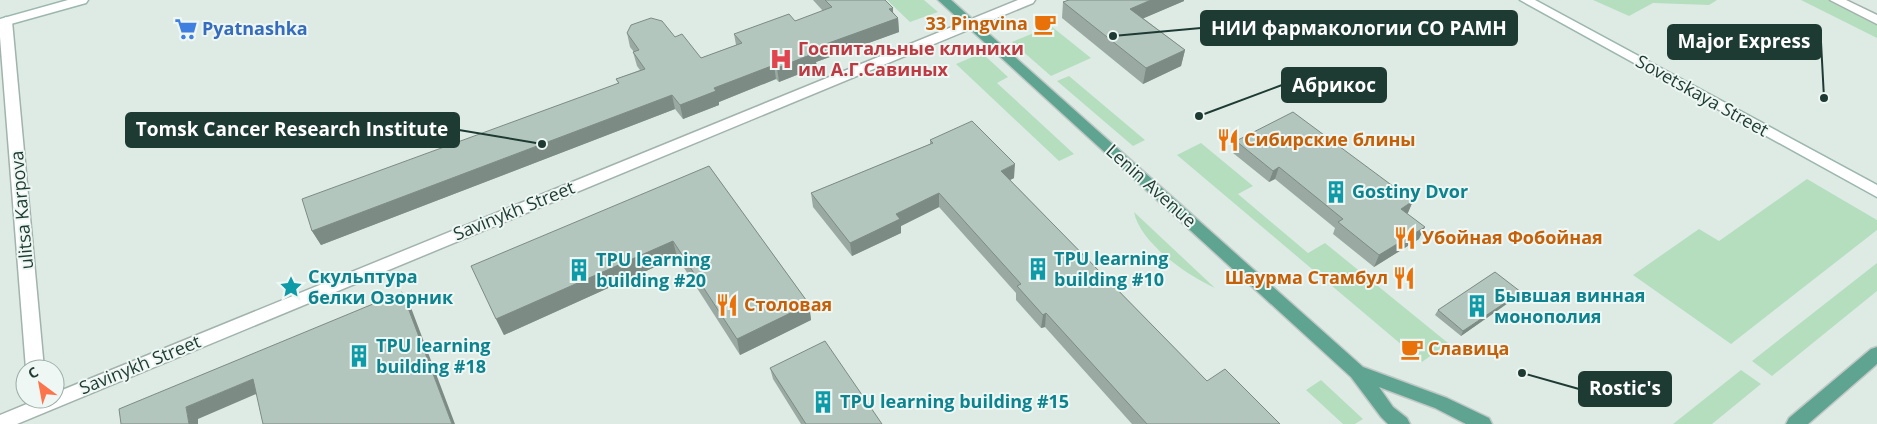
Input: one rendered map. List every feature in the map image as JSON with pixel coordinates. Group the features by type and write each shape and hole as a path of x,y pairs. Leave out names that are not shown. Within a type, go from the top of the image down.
{"main road":[{"name":"Lenin Avenue","path":"944,0 1357,372 1387,412 1401,424"},
{"path":"1795,424 1877,354"},
{"name":"Lenin Avenue","path":"1357,372 1441,403 1483,424"}],"street":[{"path":"3,22 82,0"},
{"name":"Savinykh Street","path":"65,392 1029,0"},
{"name":"Sovetskaya Street","path":"1526,0 1877,192"},
{"path":"1836,0 1877,20"},
{"name":"ulitsa Karpova","path":"3,22 6,33 35,359"},
{"name":"Savinykh Street","path":"0,423 27,409"}],"green space":[{"path":"887,0 924,0 938,12 910,22"},
{"path":"1593,0 1717,0 1709,5 1653,3 1629,16"},
{"path":"1801,0 1828,0 1877,24 1877,38"},
{"path":"1051,26 1091,58 1051,76 1012,42"},
{"path":"982,53 1008,77 997,83 1074,154 1059,161 956,64"},
{"path":"1069,76 1145,140 1133,146 1057,81"},
{"path":"1201,143 1253,186 1238,194 1308,253 1325,243 1448,343 1422,362 1177,155"},
{"path":"1807,179 1877,220 1877,230 1731,344 1633,275 1699,229 1719,241"},
{"path":"1134,212 1215,288 1179,267 1155,247 1138,224"},
{"path":"1877,263 1877,291 1772,376 1752,361"},
{"path":"1741,370 1761,384 1712,424 1673,424"},
{"path":"1321,380 1363,419 1355,424 1343,424 1306,390"}],"building":[{"path":"825,0 885,0 893,8 889,9 898,18 812,49 815,53 777,68 774,65 714,88 716,91 680,105 672,95 312,231 302,199 619,83 616,79 645,69 633,52 639,50 627,33 631,25 651,18 662,21 675,37 682,34 701,58 742,43 734,34 789,14 795,21 832,7"},
{"path":"1069,0 1151,0 1130,9 1185,50 1146,68 1063,2"},
{"name":"Gostiny Dvor","path":"1293,112 1413,201 1401,209 1425,227 1379,255 1338,222 1343,219 1279,167 1273,171 1236,141"},
{"name":"TPU learning building #10","path":"972,121 1015,164 1001,171 1207,381 1225,369 1280,424 1147,424 1046,313 1043,315 1017,286 1021,284 939,193 896,214 900,219 850,243 811,193 933,143 930,140"},
{"name":"TPU learning building #20","path":"709,166 809,304 737,339 673,241 496,319 471,266"},
{"name":"Бывшая винная монополия","path":"1495,272 1521,292 1463,331 1438,310"},
{"name":"TPU learning building #18","path":"402,292 452,424 263,424 253,379 186,407 189,424 121,424 119,409"},
{"name":"TPU learning building #15","path":"825,341 882,424 806,424 770,368"}],"place":[{"name":"33 Pingvina","path":"1045,24"},
{"name":"Pyatnashka","path":"186,29"},
{"name":"НИИ фармакологии СО РАМН","path":"1113,36"},
{"name":"Госпитальные клиники им А.Г.Савиных","path":"781,59"},
{"name":"Major Express","path":"1824,98"},
{"name":"Абрикос","path":"1199,116"},
{"name":"Сибирские блины","path":"1228,140"},
{"name":"Tomsk Cancer Research Institute","path":"542,144"},
{"name":"Gostiny Dvor","path":"1336,192"},
{"name":"Убойная Фобойная","path":"1405,238"},
{"name":"TPU learning building #10","path":"1038,269"},
{"name":"TPU learning building #20","path":"579,270"},
{"name":"Шаурма Стамбул","path":"1404,278"},
{"name":"Скульптура белки Озорник","path":"291,287"},
{"name":"Столовая","path":"727,305"},
{"name":"Бывшая винная монополия","path":"1477,306"},
{"name":"Славица","path":"1412,349"},
{"name":"TPU learning building #18","path":"359,356"},
{"name":"Rostic's","path":"1522,373"},
{"name":"TPU learning building #15","path":"823,402"}]}
